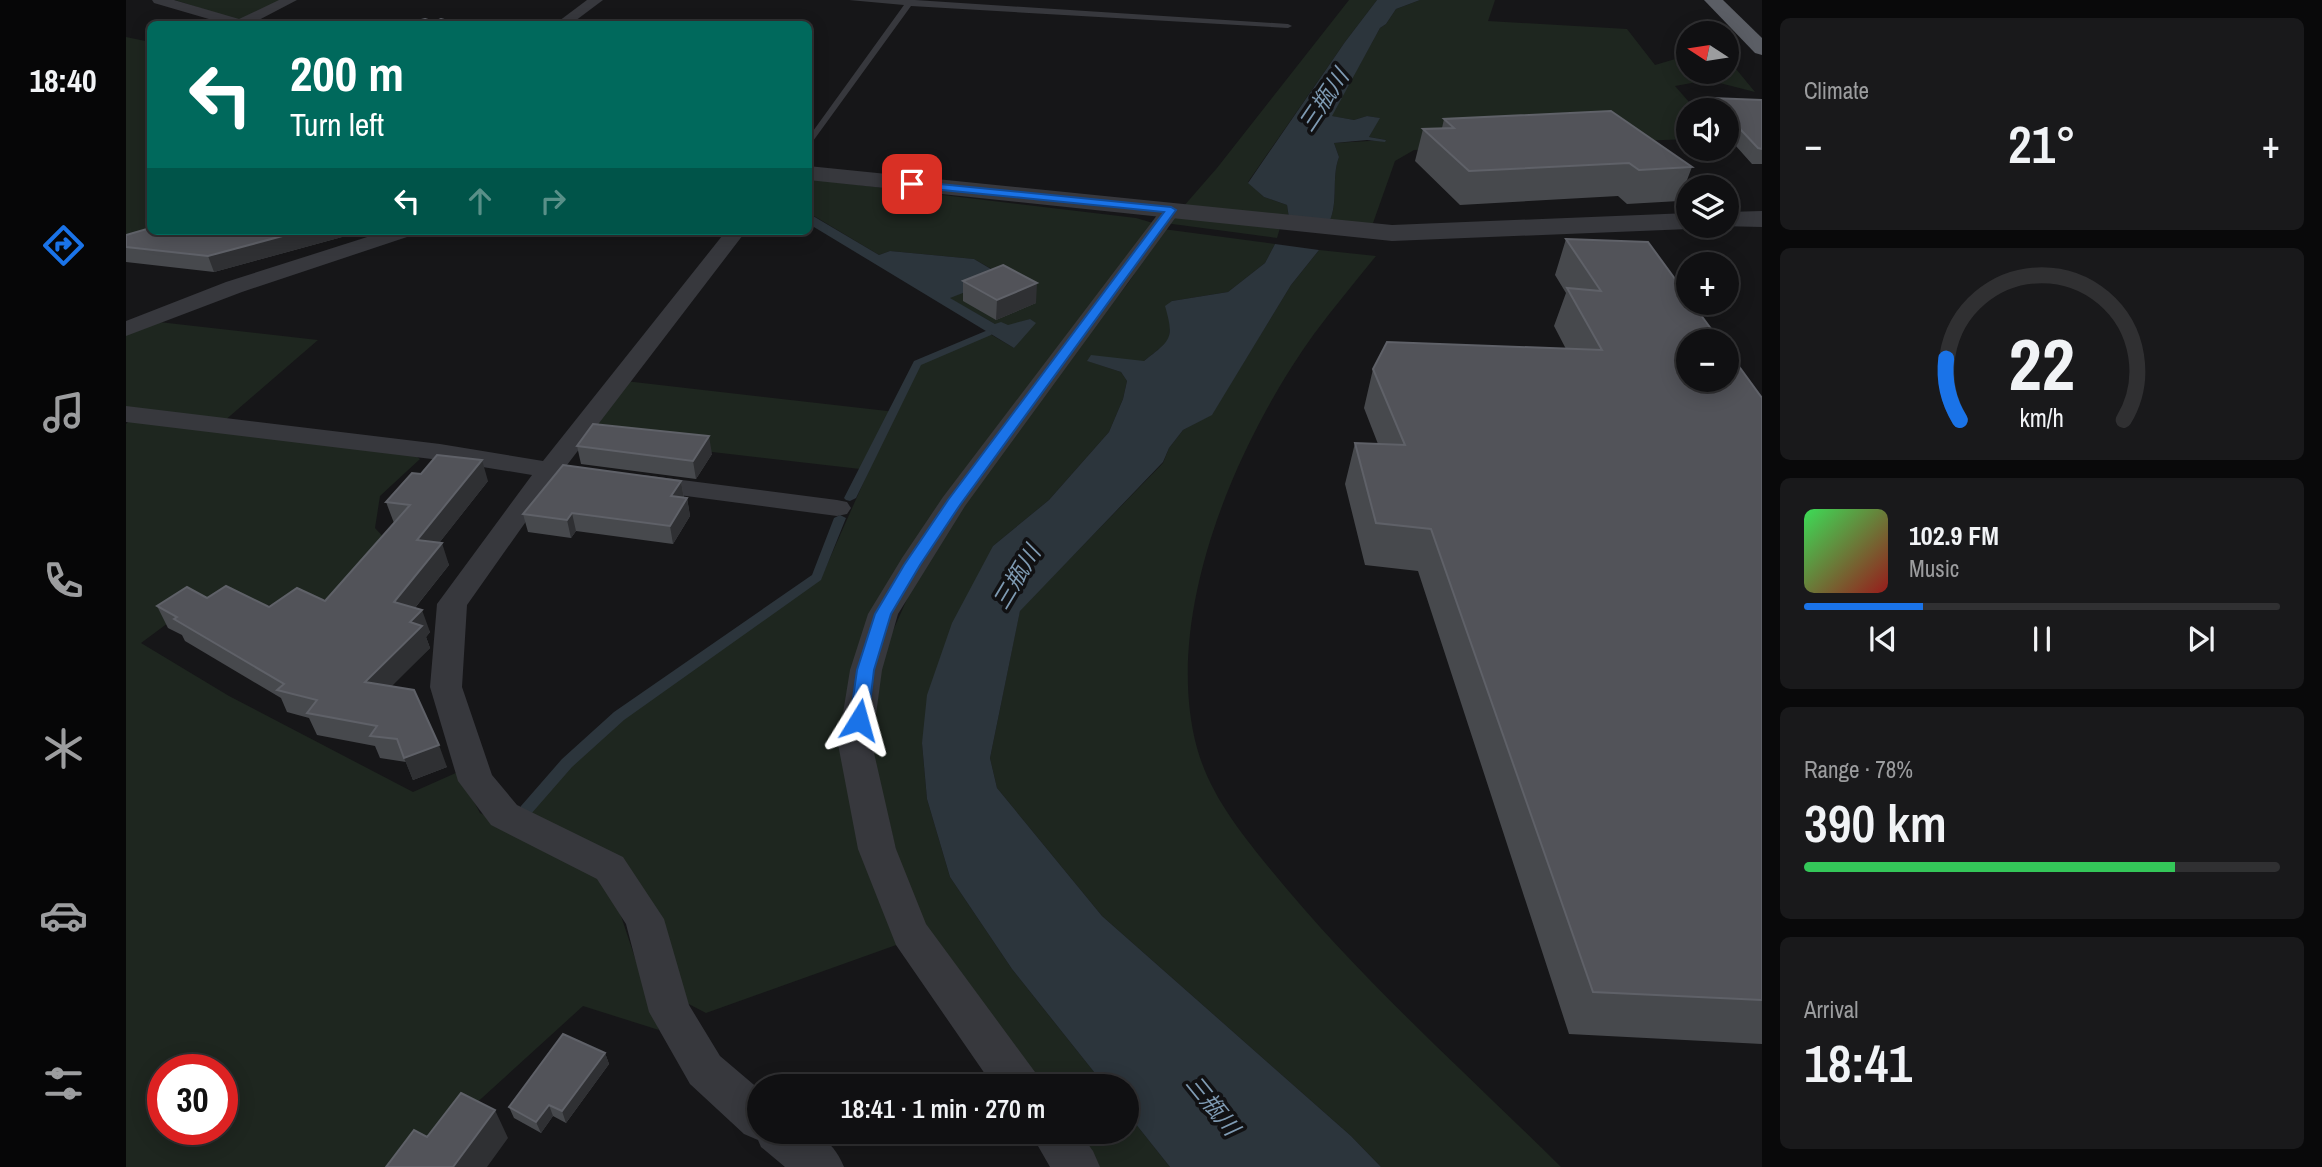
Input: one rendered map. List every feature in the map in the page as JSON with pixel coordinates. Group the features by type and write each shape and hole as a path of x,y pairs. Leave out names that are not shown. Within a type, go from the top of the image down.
{"highway":[{"path":"1713,0 1762,49"}],"street":[{"path":"159,0 230,21"},
{"path":"246,21 290,0"},
{"path":"566,21 596,0"},
{"path":"812,173 1348,230 1434,232 1676,222"},
{"path":"1011,1074 911,933 877,849 855,744 866,670 883,614 953,503 1171,210"},
{"path":"1739,220 1762,219"},
{"path":"126,329 234,288 394,235"},
{"path":"733,235 551,468 452,604 446,687 477,781 505,815 610,868 644,919 670,1012 705,1070 747,1107"},
{"path":"126,414 551,468 599,477 837,508"},
{"path":"791,1144 821,1167"},
{"path":"1061,1144 1077,1167"}],"lane":[{"path":"853,0 1288,26"},
{"path":"812,139 910,2"}],"shaded area":[{"path":"175,0 286,0 240,21"},
{"path":"1349,0 1377,0 1248,182 1264,197 1287,205 1289,218 1183,207 1217,168"},
{"path":"1420,0 1495,0 1488,21 1627,29 1655,65 1676,59 1676,84 1686,84 1675,86 1686,98 1676,98 1676,140 1414,150 1395,161 1373,223 1329,223 1334,206 1335,173 1339,157 1334,143 1386,140 1369,137 1379,118 1367,116 1354,120 1331,116 1380,28 1396,9"},
{"path":"126,37 147,41 147,231 126,235"},
{"path":"1740,74 1755,92 1724,84 1740,84"},
{"path":"812,179 1136,218 1153,223 936,511 852,691 899,944 706,1013 681,1000 653,917 527,817 566,769 586,750 632,713 821,578 869,470 583,437 625,381 896,412 919,364 990,334 1014,348 1030,319 1008,326 995,324 949,298 995,271 974,259 890,251 879,255 812,215"},
{"path":"1171,216 1280,228 1277,238 1165,223"},
{"path":"1163,229 1275,244 1265,263 1228,292 1172,301 1169,341 1144,361 1088,361 1121,372 1127,381 1123,399 1109,432 1049,500 993,546 922,743 927,799 950,877 1012,969 1096,1074 1031,1074 909,903 868,735 884,651 915,581 965,496 1129,282"},
{"path":"1319,250 1376,256 1314,334 1285,377 1258,425 1213,531 1198,587 1189,642 1189,696 1197,748 1210,782 1228,813 1304,910 1412,1022 1561,1167 1381,1167 1351,1136 1102,916 997,788 990,758 1020,610 1163,463 1169,448 1183,430 1212,414 1291,285"},
{"path":"150,321 318,340 223,422 126,411 126,331"},
{"path":"131,419 413,454 420,459 380,496 375,528 389,543 337,598 249,607 199,600 141,643 229,696 413,792 458,772 480,813 585,865 614,895 659,1030 583,1006 406,1167 126,1167 126,424"},
{"path":"1139,1128 1170,1167 1096,1167 1080,1144 1139,1144"}],"water":[{"name":"三瓶川","path":"1377,0 1420,0 1396,9 1380,28 1332,116 1354,120 1367,116 1380,118 1369,137 1386,140 1334,143 1339,157 1335,173 1334,206 1329,223 1289,218 1287,205 1264,197 1248,183"},
{"path":"812,215 879,255 890,251 974,259 996,272 973,289 950,298 995,324 1001,322 1008,325 1030,319 1036,323 1014,348 812,226"},
{"name":"三瓶川","path":"1275,244 1319,250 1291,285 1212,415 1183,430 1169,448 1163,462 1020,611 990,758 997,788 1102,916 1351,1136 1381,1167 1170,1167 1139,1128 1139,1074 1096,1074 1012,969 950,877 927,799 922,743 927,695 952,623 993,546 1049,500 1109,432 1123,399 1127,381 1121,372 1087,361 1091,355 1144,361 1165,343 1170,333 1165,306 1172,301 1228,292 1265,263"}],"building":[{"path":"1739,99 1762,100 1762,149 1739,128"},
{"path":"1611,111 1676,156 1676,161 1683,161 1692,167 1639,170 1629,163 1469,171 1423,129 1454,128 1444,119"},
{"path":"147,229 147,235 286,235 208,256 126,247 126,235"},
{"path":"1566,239 1648,242 1676,280 1676,315 1701,315 1711,329 1676,329 1676,392 1739,392 1739,366 1762,398 1762,1000 1593,992 1431,529 1376,523 1355,443 1405,445 1373,369 1387,342 1602,350 1567,288 1601,291"},
{"path":"1003,265 1037,283 997,300 963,281"},
{"path":"593,424 709,436 693,461 577,446"},
{"path":"437,455 482,460 417,540 442,543 394,602 422,610 410,622 422,626 365,682 414,690 439,745 404,758 397,739 370,736 377,726 307,713 317,700 277,690 284,684 174,619 177,617 157,606 187,587 207,598 226,586 269,607 297,588 325,601 410,505 386,502 412,473 421,474"},
{"path":"563,465 681,481 671,496 687,498 670,526 572,513 567,520 523,514"},
{"path":"563,1034 605,1053 562,1111 549,1105 536,1122 509,1107"},
{"path":"461,1093 495,1110 453,1167 386,1167 414,1130 427,1137"}],"waterway":[{"path":"850,498 917,363 988,333"},
{"path":"526,810 567,763 619,716 817,577 840,518"}],"route":[{"path":"859,720 866,670 883,614 912,565 953,503 1171,210 912,184"}]}
